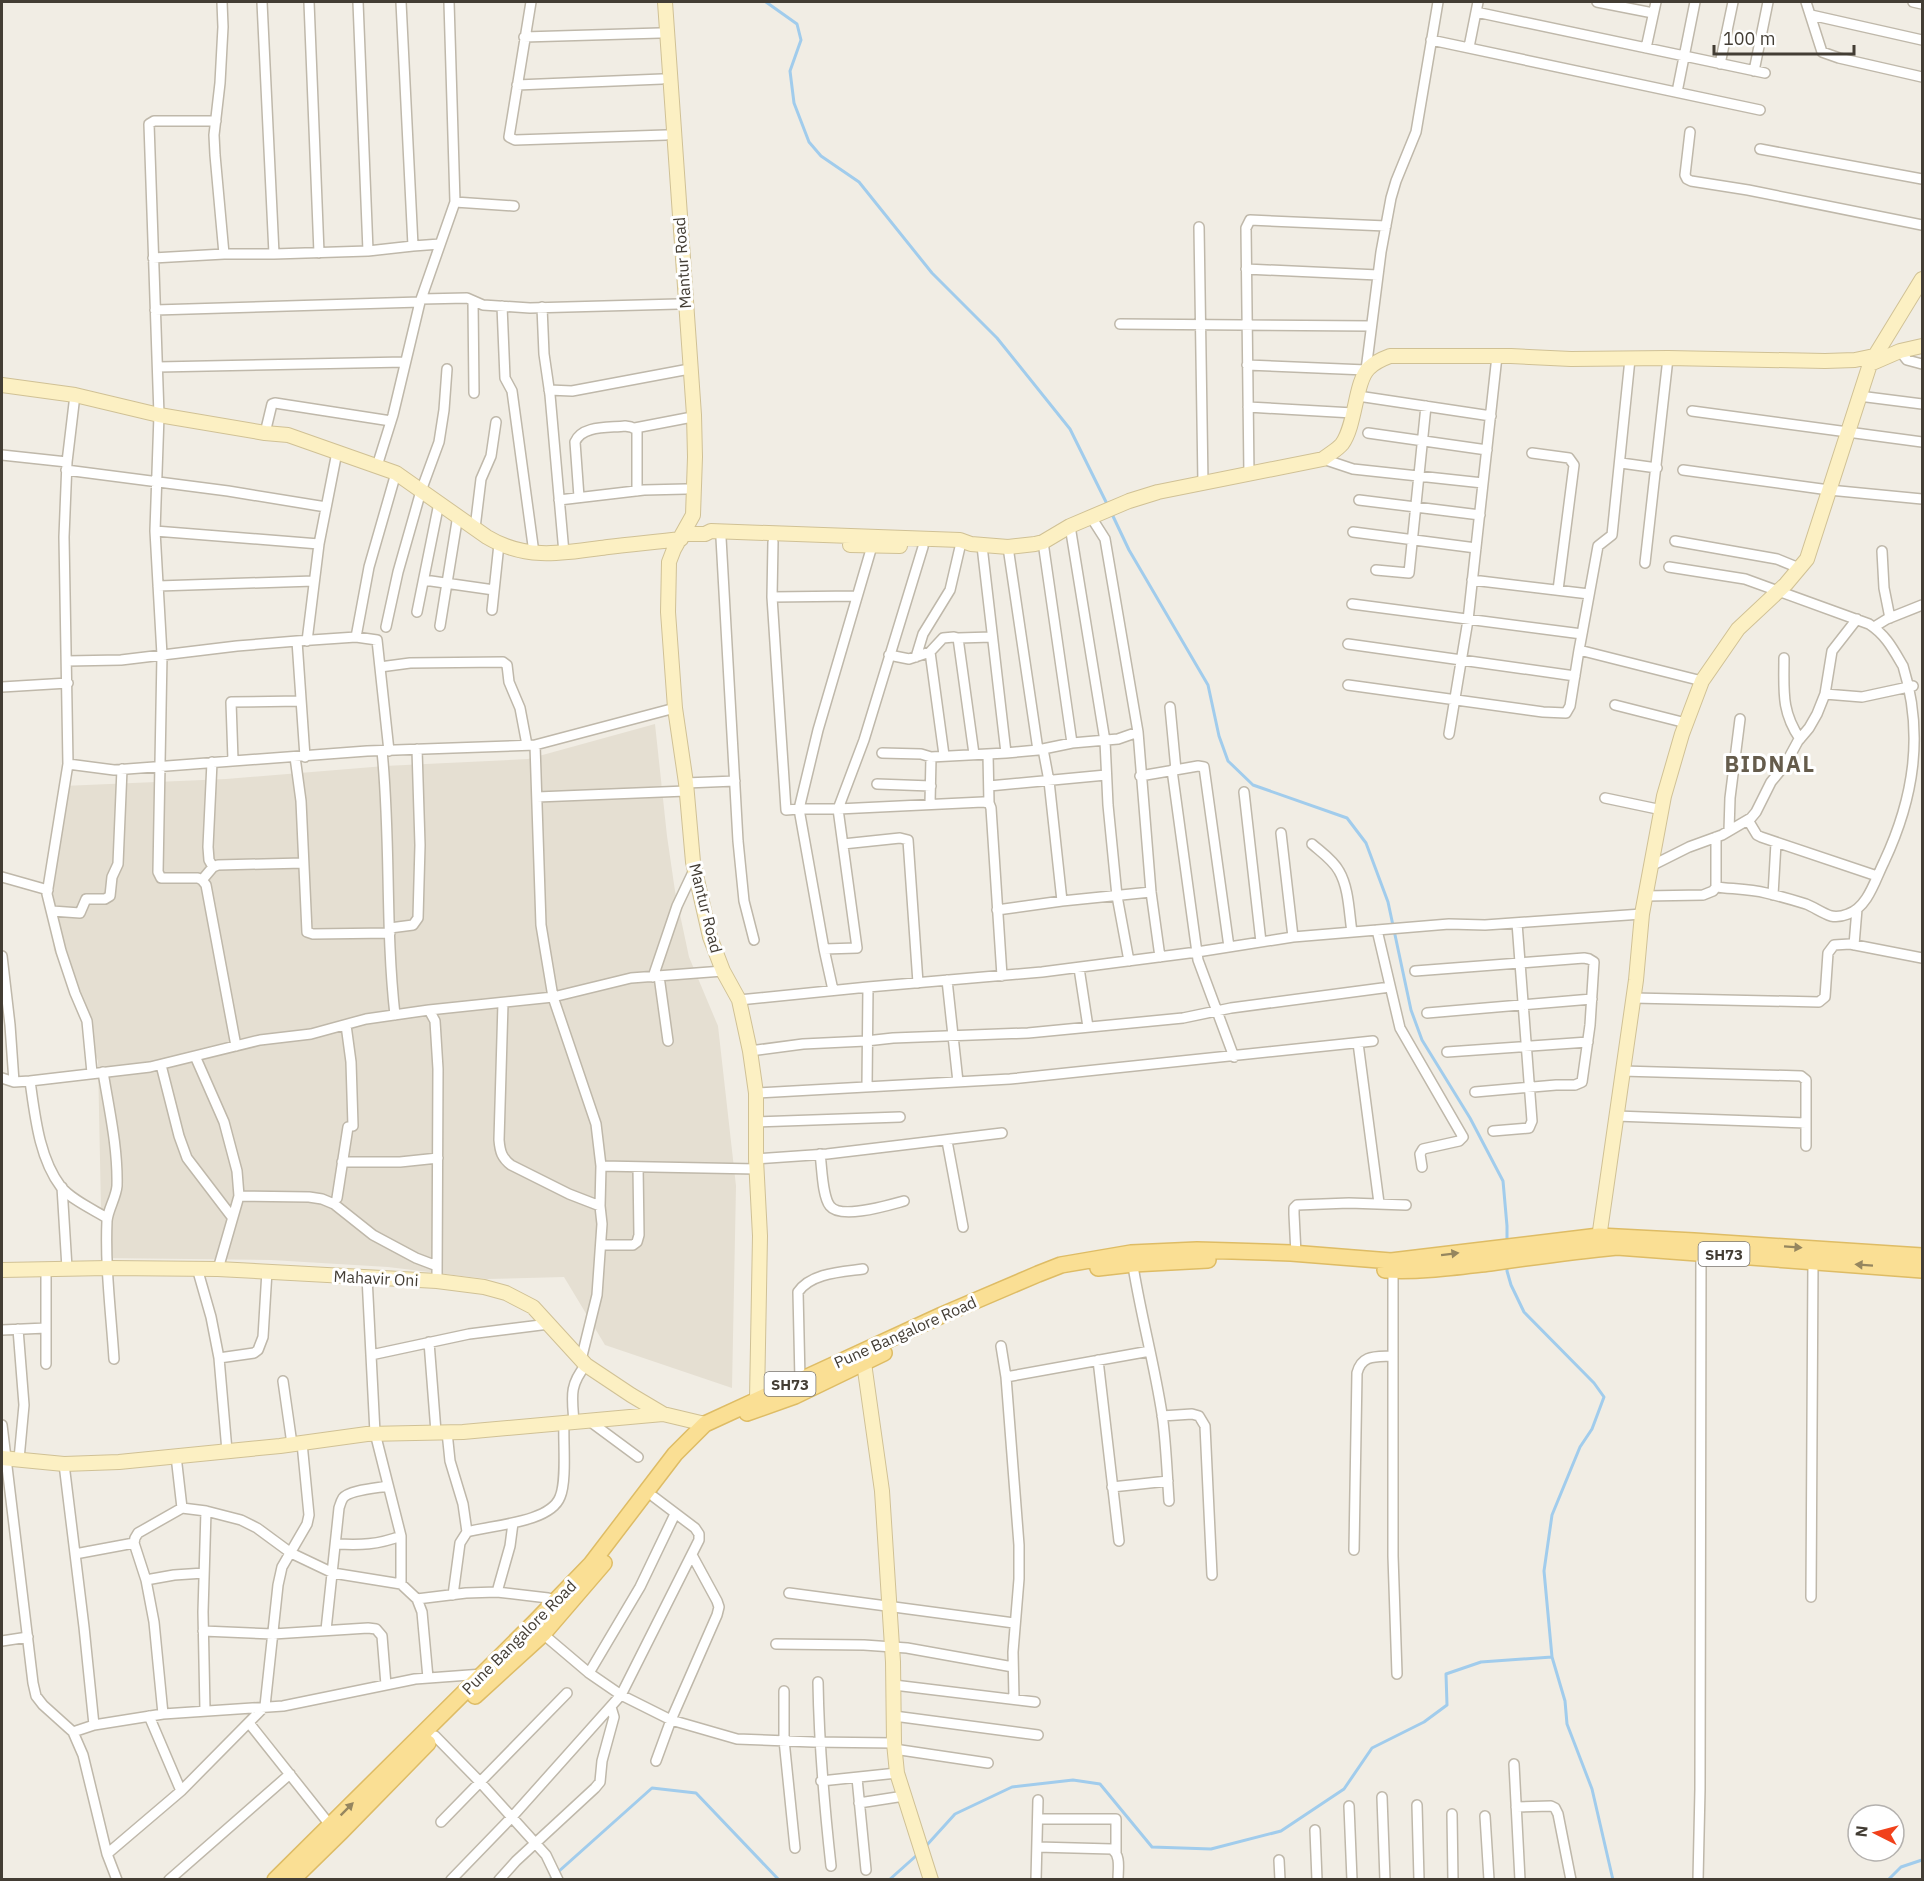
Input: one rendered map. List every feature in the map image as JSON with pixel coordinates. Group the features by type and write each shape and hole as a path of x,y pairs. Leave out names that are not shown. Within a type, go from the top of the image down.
{"main road":[{"name":"SH73","path":"1488,1256 1598,1243 1706,1241 1923,1256"},
{"name":"SH73","path":"1598,1243 1923,1270"},
{"name":"Pune Bangalore Road","path":"295,1878 435,1736 543,1634 592,1579 654,1497 675,1454 705,1424 800,1380 862,1358 1061,1265 1197,1250 1274,1261 1391,1261 1488,1256"},
{"name":"Pune Bangalore Road","path":"1231,1255 1296,1254 1317,1260 1393,1271 1425,1270 1488,1256"},
{"name":"Pune Bangalore Road","path":"275,1880 591,1564 665,1476 703,1437 716,1427 739,1416 795,1396 862,1358"}],"street":[{"path":"222,2 223,27 214,155 224,254"},
{"path":"262,2 274,254"},
{"path":"309,2 319,253"},
{"path":"358,2 368,251"},
{"path":"401,2 413,246"},
{"path":"377,466 391,421 421,301 455,202 449,2"},
{"path":"531,2 509,137 512,139 666,135"},
{"name":"Mantur Road","path":"660,2 662,79 687,418 684,532"},
{"name":"Mantur Road","path":"665,2 695,442 693,515 669,562 668,612 675,708 695,868 710,937 723,971 739,1000 756,1093 756,1164 760,1236 757,1399"},
{"path":"2,385 75,395 159,415 288,435 396,473 499,544 520,551 564,553 684,532 705,534 711,537 773,542 872,546 1008,547 1042,542 1070,526 1129,501 1158,492 1323,459 1341,445 1350,429 1366,369 1386,226 1396,181 1416,132 1438,2"},
{"path":"1469,47 1478,2"},
{"path":"1597,2 1653,13"},
{"path":"1646,48 1656,2"},
{"path":"1677,92 1695,2"},
{"path":"1720,64 1732,2"},
{"path":"1754,71 1768,2"},
{"path":"1806,2 1819,46 1826,55 1923,77"},
{"path":"1913,2 1923,4"},
{"path":"1476,12 1765,73"},
{"path":"1811,15 1923,40"},
{"path":"524,37 660,33"},
{"path":"1431,40 1760,110"},
{"path":"517,84 662,79"},
{"path":"216,121 154,121 149,124 159,415 155,531 162,656 159,876 164,879 198,878 206,885 236,1046"},
{"path":"1690,132 1685,175 1691,181 1860,211 1923,225"},
{"path":"1760,149 1923,179"},
{"path":"455,202 514,206"},
{"path":"1249,475 1246,228 1250,220 1386,226"},
{"path":"1198,227 1203,483"},
{"path":"153,258 368,251 440,244"},
{"path":"1246,268 1378,275"},
{"path":"1598,1243 1645,896 1662,810 1686,723 1702,681 1738,629 1778,591 1807,559 1872,360 1923,279"},
{"path":"156,310 467,298 483,305 502,306 678,304"},
{"path":"473,301 474,393"},
{"path":"502,306 505,378 512,391 534,553"},
{"path":"542,307 544,354 564,553"},
{"path":"1120,324 1371,326"},
{"path":"1248,364 1366,369 1390,356 1872,360 1923,346"},
{"path":"1900,351 1907,360 1923,364"},
{"path":"1449,734 1468,620 1497,356"},
{"path":"1645,563 1668,358"},
{"path":"1348,685 1543,712 1566,713 1570,706 1598,546 1612,535 1630,359"},
{"path":"158,367 405,362"},
{"path":"386,627 398,572 421,491 439,442 447,369"},
{"path":"549,390 573,391 684,370"},
{"path":"75,395 67,466 64,546 68,764 48,890 61,951 87,1021 92,1074"},
{"path":"1358,396 1491,416"},
{"path":"1859,396 1923,404"},
{"path":"265,433 270,409 275,403 391,421"},
{"path":"1376,570 1409,573 1426,406"},
{"path":"1248,407 1353,413"},
{"path":"1692,411 1923,442"},
{"path":"579,497 574,446 576,438 588,430 625,426 635,428 687,418"},
{"path":"475,528 481,479 491,456 496,422"},
{"path":"635,428 638,434 637,491"},
{"path":"1368,433 1487,450"},
{"path":"337,452 302,641 301,801 305,922 309,934 390,930 413,925 418,918 420,845 417,749"},
{"path":"1532,453 1569,458 1574,465 1558,590"},
{"path":"2,455 157,482 326,507"},
{"path":"1323,459 1353,469 1483,483"},
{"path":"1621,463 1657,468"},
{"path":"1683,470 1828,490 1923,499"},
{"path":"356,637 369,567 396,473"},
{"path":"559,500 637,491 686,489"},
{"path":"1359,500 1479,515"},
{"path":"417,612 439,503"},
{"path":"440,626 458,515"},
{"path":"1093,516 1105,539 1138,732 1150,892 1160,957"},
{"path":"1070,526 1104,741 1117,896 1129,961"},
{"path":"155,531 319,544"},
{"path":"705,534 711,531 911,537 960,540 971,546 992,637 1006,753"},
{"path":"1353,532 1476,548"},
{"path":"721,538 738,841 744,901 754,940"},
{"path":"1676,541 1777,559 1800,568"},
{"path":"773,542 772,597 786,810 989,803"},
{"path":"1042,542 1072,743"},
{"path":"492,610 499,544"},
{"path":"833,990 800,809 818,730 872,546"},
{"path":"916,657 923,634 950,590 971,546"},
{"path":"824,949 857,948 838,809 864,740 923,547"},
{"path":"1008,547 1041,749 1049,780 1062,901"},
{"path":"1882,551 1884,588 1890,618"},
{"path":"1669,567 1731,576 1874,627 1888,640 1913,686 1920,724 1920,765 1913,794 1877,876 1862,905 1857,909 1846,915 1831,916 1807,905 1773,895 1716,887"},
{"path":"424,580 494,590"},
{"path":"1472,580 1589,594"},
{"path":"158,586 314,581"},
{"path":"772,597 857,596"},
{"path":"1352,604 1582,634"},
{"path":"1874,627 1923,605"},
{"path":"1651,866 1689,847 1730,831 1756,812 1771,782 1785,765 1817,714 1825,694 1832,651 1857,620"},
{"path":"67,661 121,660 237,646 356,637 377,640 386,751 391,977 395,1015"},
{"path":"889,655 909,660 930,652 943,638 992,637"},
{"path":"958,638 974,754"},
{"path":"1348,644 1575,676"},
{"path":"1579,650 1702,681"},
{"path":"930,652 945,755"},
{"path":"1784,658 1785,711 1800,739"},
{"path":"380,667 410,663 503,662 507,665 509,682 520,708 531,745 537,797 541,925 553,997 596,1124 602,1166 601,1245 597,1295 584,1363 573,1386 575,1422 561,1497 556,1505 546,1512 513,1523 467,1532"},
{"path":"2,687 68,683"},
{"path":"1825,694 1862,697 1913,686"},
{"path":"233,760 231,702 301,701"},
{"path":"1616,705 1686,723"},
{"path":"1170,707 1174,770 1197,952 1234,1057"},
{"path":"68,764 122,769 417,749 531,745 675,708"},
{"path":"1730,831 1730,798 1740,719"},
{"path":"882,753 921,754 931,757 1006,753 1118,739 1138,732"},
{"path":"988,753 989,803 1002,976"},
{"path":"930,804 931,757"},
{"path":"212,762 208,847 209,860 213,867"},
{"path":"1140,776 1201,766 1205,770 1229,947"},
{"path":"52,911 80,913 86,899 110,896 112,877 118,864 122,769"},
{"path":"989,786 1106,775"},
{"path":"537,797 686,787 735,781"},
{"path":"877,784 931,786"},
{"path":"1244,792 1261,942"},
{"path":"1605,798 1662,810"},
{"path":"1748,820 1757,835 1877,876"},
{"path":"1281,833 1293,937"},
{"path":"1645,896 1709,894 1716,887 1716,837"},
{"path":"843,844 900,838 908,840 918,983"},
{"path":"1773,895 1776,843"},
{"path":"1312,844 1330,860 1343,880 1352,932"},
{"path":"202,880 213,867 218,865 303,863"},
{"path":"668,1041 656,976 677,906 695,868"},
{"path":"2,877 48,890"},
{"path":"997,910 1150,892"},
{"path":"1854,945 1857,909"},
{"path":"739,1000 1079,968 1293,937 1449,924 1485,925 1642,914"},
{"path":"1494,1131 1524,1129 1531,1125 1517,923"},
{"path":"1381,929 1390,987 1400,1028 1463,1137 1423,1149 1420,1154 1422,1167"},
{"path":"1633,998 1819,1002 1826,997 1827,992 1828,953 1831,948 1841,943 1923,958"},
{"path":"2,956 14,1082"},
{"path":"1415,971 1584,958 1592,960 1594,965 1588,1041 1583,1078 1580,1084 1475,1092"},
{"path":"1079,968 1088,1028"},
{"path":"2,1078 14,1082 69,1078 161,1065 260,1040 311,1034 366,1019 553,997 631,978 723,971"},
{"path":"947,980 958,1082"},
{"path":"867,1087 868,987"},
{"path":"750,1051 803,1044 1088,1028 1183,1018 1217,1011 1390,987"},
{"path":"1427,1013 1592,999"},
{"path":"503,1003 499,1140 504,1160 511,1166 569,1194 600,1206"},
{"path":"429,1010 435,1021 438,1069 437,1281"},
{"path":"337,1198 350,1127 351,1062 346,1024"},
{"path":"756,1093 1022,1078 1373,1041"},
{"path":"1448,1052 1588,1041"},
{"path":"1358,1043 1379,1203"},
{"path":"195,1056 224,1122 237,1171 239,1196 218,1269"},
{"path":"161,1065 187,1158 232,1216"},
{"path":"1622,1071 1801,1076 1806,1080 1806,1146"},
{"path":"103,1072 115,1145 117,1187 107,1218 114,1359"},
{"path":"30,1081 37,1133 50,1167 62,1187 75,1199 107,1218"},
{"path":"1616,1116 1806,1123"},
{"path":"756,1122 900,1117"},
{"path":"602,1166 756,1164 820,1154 1002,1133"},
{"path":"947,1141 963,1227"},
{"path":"820,1154 826,1197 830,1206 837,1211 863,1210 904,1201"},
{"path":"342,1162 400,1162 438,1158"},
{"path":"601,1245 633,1245 637,1242 640,1208 638,1167"},
{"path":"62,1187 67,1268"},
{"path":"239,1196 322,1199 334,1204 373,1235 416,1258 437,1266"},
{"path":"1296,1254 1294,1208 1297,1205 1379,1203 1406,1205"},
{"path":"1698,1880 1701,1252"},
{"path":"1132,1258 1138,1302 1162,1416 1169,1501"},
{"path":"1811,1597 1813,1261"},
{"path":"197,1268 211,1317 219,1358 227,1451"},
{"name":"Mahavir Oni","path":"2,1270 197,1268 437,1281 484,1287 506,1293 533,1307 584,1363 631,1395 663,1414 705,1424"},
{"path":"46,1269 46,1364"},
{"path":"800,1380 798,1292 807,1282 816,1278 862,1269"},
{"path":"219,1358 254,1353 258,1350 263,1337 267,1271"},
{"path":"1393,1271 1393,1556 1397,1674"},
{"path":"367,1277 375,1433 401,1536 401,1584"},
{"path":"371,1355 469,1334 549,1324"},
{"path":"2,1330 46,1328"},
{"path":"9,1458 24,1405 18,1329"},
{"path":"429,1342 441,1432 462,1504 467,1532 460,1543 453,1595"},
{"path":"1001,1346 1006,1377 1020,1545 1014,1623 1014,1699"},
{"path":"1006,1377 1150,1351"},
{"path":"1354,1550 1357,1373 1359,1364 1364,1359 1394,1356"},
{"path":"862,1358 882,1491 897,1773 931,1878"},
{"path":"1098,1360 1119,1541"},
{"path":"107,1854 181,1791 265,1706 282,1567 304,1532 309,1515 297,1444 283,1382"},
{"path":"9,1458 64,1464 119,1462 297,1444 375,1433 441,1432 663,1414"},
{"path":"1162,1416 1192,1414 1199,1416 1205,1426 1212,1575"},
{"path":"575,1422 638,1457"},
{"path":"2,1425 9,1458 36,1696 73,1732 83,1755 107,1854 117,1880"},
{"path":"176,1456 182,1508"},
{"path":"64,1464 84,1627 93,1725"},
{"path":"1112,1487 1168,1481"},
{"path":"326,1630 339,1508 342,1500 345,1496 388,1486"},
{"path":"451,1880 512,1817 621,1695 699,1540 699,1534 695,1528 654,1497"},
{"path":"163,1714 146,1580 134,1543 138,1533 182,1508 206,1511 241,1520 257,1528 291,1553 333,1573 401,1584 417,1599 422,1612 428,1677"},
{"path":"205,1710 203,1631 206,1511"},
{"path":"589,1672 640,1587 675,1514"},
{"path":"497,1592 510,1546 513,1523"},
{"path":"336,1544 365,1546 380,1544 401,1536"},
{"path":"75,1554 134,1543"},
{"path":"656,1761 719,1607 692,1554"},
{"path":"146,1580 204,1573"},
{"path":"417,1599 497,1592 548,1598 555,1601"},
{"path":"789,1593 1014,1623"},
{"path":"203,1631 273,1634 376,1629 382,1636 386,1685"},
{"path":"543,1634 621,1695 671,1720 737,1738 894,1746 988,1763"},
{"path":"2,1641 28,1637"},
{"path":"776,1644 891,1647 1013,1667"},
{"path":"73,1732 93,1725 163,1714 282,1706 428,1677 483,1674"},
{"path":"818,1682 818,1742 831,1866"},
{"path":"894,1685 1035,1702"},
{"path":"784,1691 784,1740 795,1848"},
{"path":"441,1822 567,1693"},
{"path":"499,1880 600,1782 602,1761 614,1717 611,1707"},
{"path":"149,1716 181,1791"},
{"path":"894,1716 1038,1735"},
{"path":"249,1723 330,1825"},
{"path":"435,1736 535,1843 546,1856 558,1880"},
{"path":"1514,1764 1520,1880"},
{"path":"821,1781 897,1773"},
{"path":"169,1880 290,1774"},
{"path":"857,1778 866,1870"},
{"path":"859,1803 904,1796"},
{"path":"1382,1797 1385,1880"},
{"path":"1036,1880 1038,1800"},
{"path":"1417,1805 1419,1880"},
{"path":"1349,1806 1352,1880"},
{"path":"1516,1807 1551,1806 1555,1808 1572,1880"},
{"path":"1452,1814 1453,1880"},
{"path":"1485,1815 1489,1880"},
{"path":"1038,1819 1116,1819 1116,1853"},
{"path":"1315,1830 1317,1880"},
{"path":"1037,1847 1112,1849 1119,1859 1118,1880"},
{"path":"1279,1860 1280,1880"}],"shaded area":[{"path":"655,724 675,891 689,957 718,1026 736,1186 732,1388 605,1345 564,1277 487,1279 388,1267 271,1260 102,1258 98,1061 54,950 48,897 63,786 226,779 385,766 528,759"}],"waterway":[{"path":"766,2 797,24 801,40 790,71 794,103 809,142 821,156 859,182 932,273 997,338 1070,429 1108,506"},
{"path":"1111,512 1129,550 1208,685 1219,736 1228,761 1253,785 1347,818 1366,843 1388,902 1411,1010 1422,1040 1470,1118 1503,1181 1507,1243"},
{"path":"1507,1264 1511,1285 1524,1312 1594,1383 1604,1397 1592,1429 1580,1447 1552,1515 1544,1571 1552,1657"},
{"path":"926,1846 955,1814 1012,1787 1073,1780 1100,1784 1152,1847 1211,1849 1281,1831 1344,1789 1372,1748 1424,1722 1447,1705 1446,1674 1481,1662 1552,1657 1565,1701 1567,1724 1592,1789 1613,1880"},
{"path":"549,1880 652,1788 696,1793 779,1880"},
{"path":"889,1880 917,1855"},
{"path":"1888,1880 1901,1867 1922,1860"}],"district":[{"name":"BIDNAL","path":"1770,763"}]}
